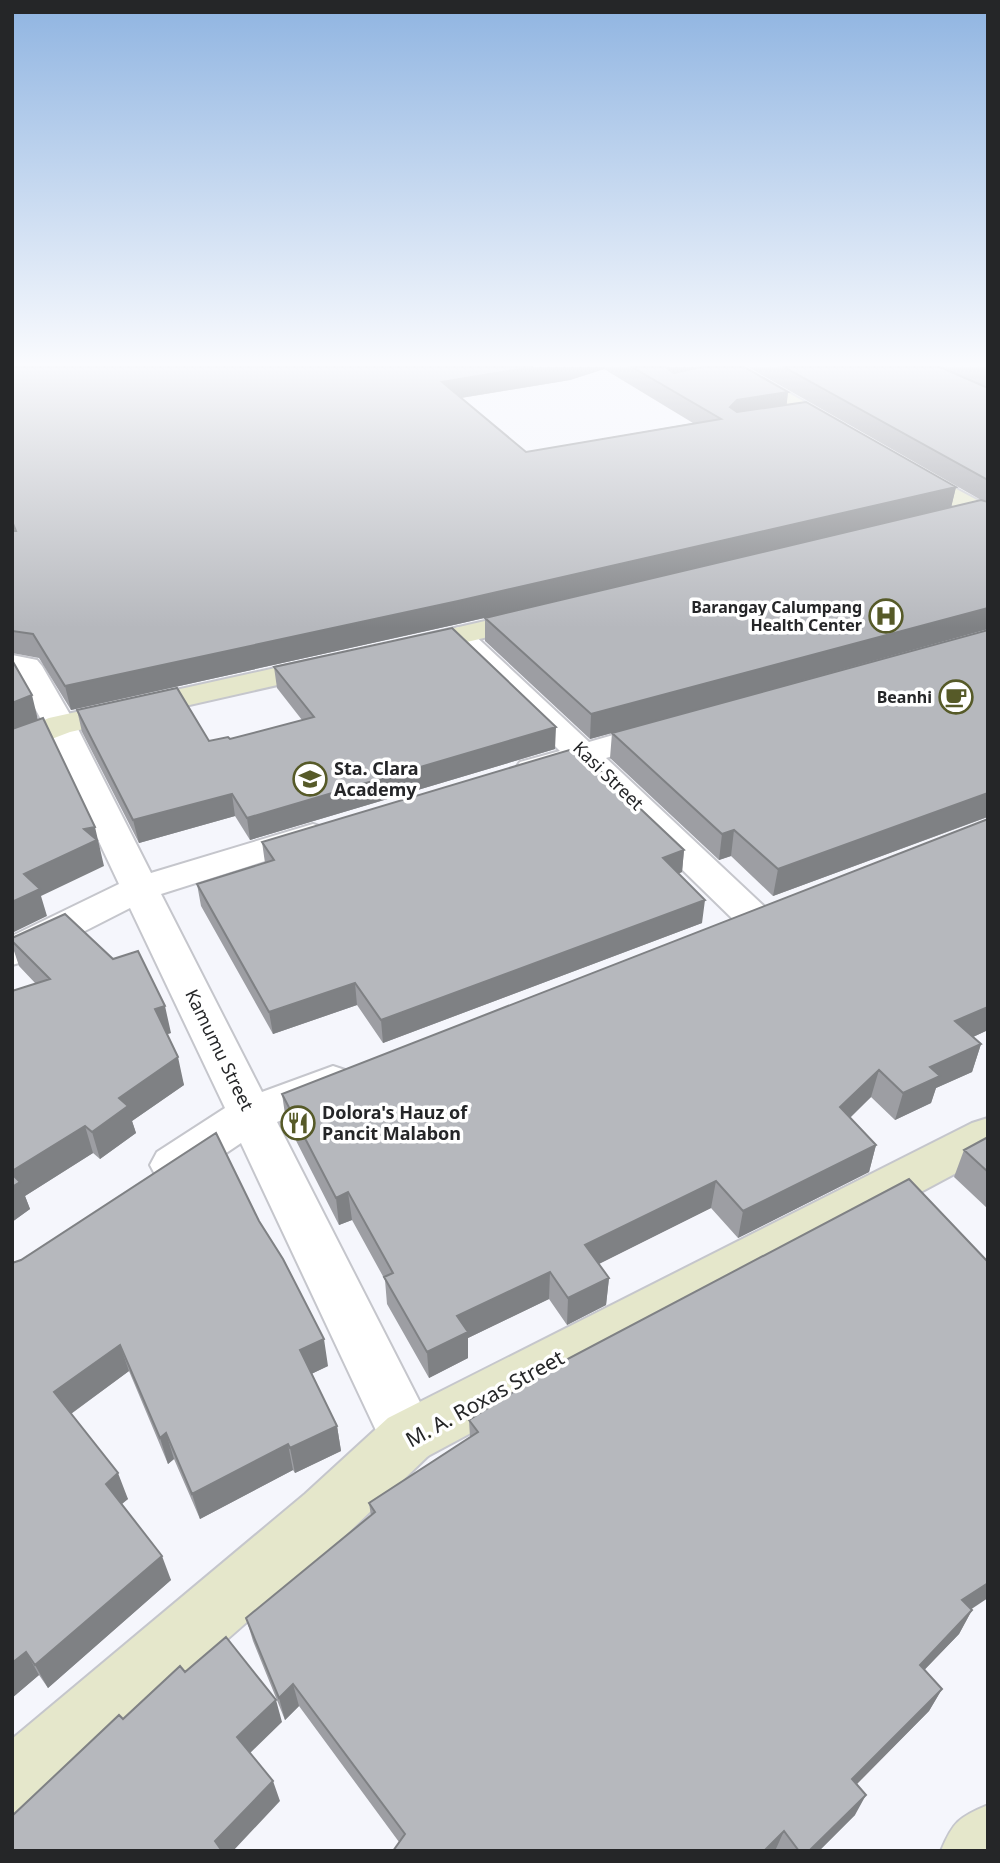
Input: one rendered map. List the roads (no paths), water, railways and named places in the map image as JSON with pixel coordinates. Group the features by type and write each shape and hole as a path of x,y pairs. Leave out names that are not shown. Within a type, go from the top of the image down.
{"street":[{"path":"892,461 983,514"},
{"path":"939,521 983,514"},
{"path":"12,744 60,725 566,610"},
{"name":"Kasi Street","path":"459,636 585,753 754,918"},
{"name":"Kamumu Street","path":"19,665 60,725 408,1437"},
{"path":"507,776 692,723"},
{"path":"12,953 140,888 338,828"},
{"path":"716,933 793,903"},
{"path":"137,1188 250,1114 367,1069"},
{"name":"M. A. Roxas Street","path":"12,1783 326,1514 408,1437 988,1135"},
{"path":"976,1851 988,1839"}],"place":[{"name":"Barangay Calumpang Health Center","path":"886,616"},
{"name":"Beanhi","path":"956,697"},
{"name":"Sta. Clara Academy","path":"310,779"},
{"name":"Dolora's Hauz of Pancit Malabon","path":"298,1123"}]}
